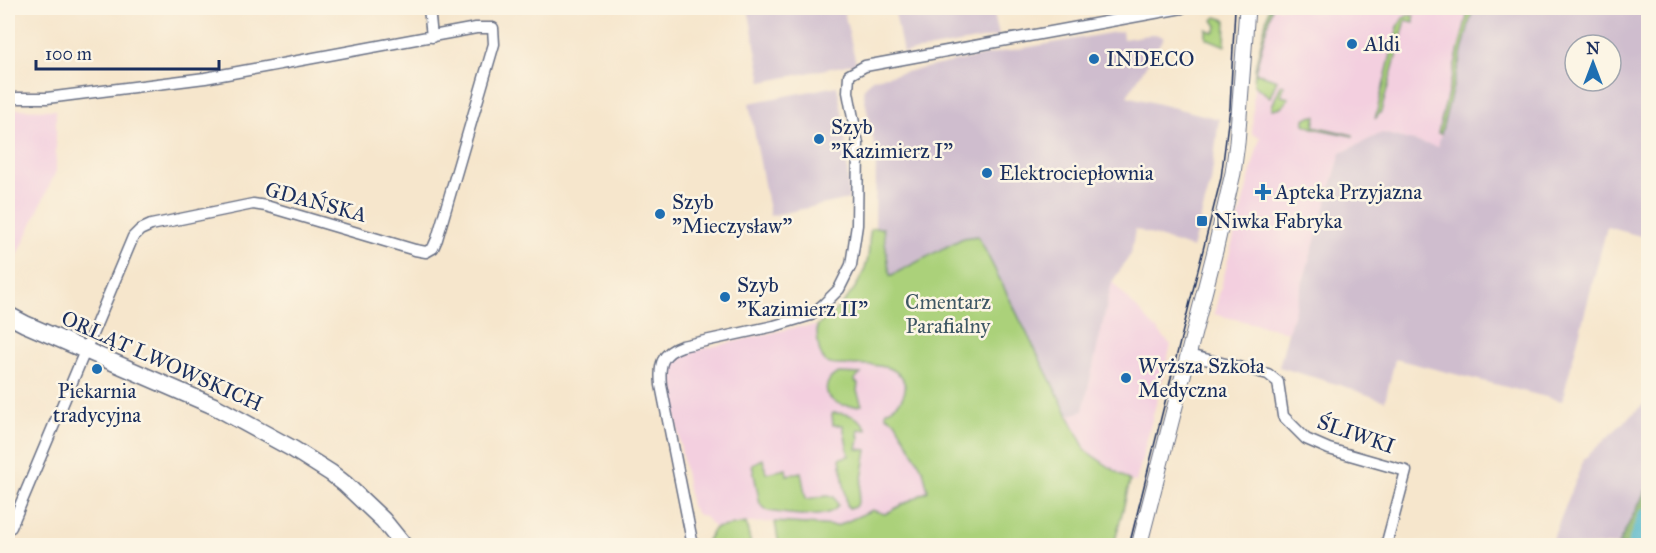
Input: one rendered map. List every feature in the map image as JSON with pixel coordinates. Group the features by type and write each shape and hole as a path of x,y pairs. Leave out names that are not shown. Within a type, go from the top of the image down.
{"main road":[{"path":"1139,546 1233,173 1246,8"},
{"name":"ORLĄT LWOWSKICH","path":"8,315 214,406 317,464 368,504 404,546"}],"street":[{"path":"8,98 47,98 205,78 432,37 429,8"},
{"path":"693,546 661,385 660,368 663,360 674,349 774,326 810,315 839,290 851,266 857,225 858,144 848,92 849,75 865,66 1182,8"},
{"name":"GDAŃSKA","path":"11,527 133,237 141,230 151,225 253,204 416,250 426,252 433,248 494,45 493,28 476,28 432,37"},
{"name":"ŚLIWKI","path":"1188,355 1268,374 1278,382 1282,416 1306,439 1329,450 1406,471 1386,546"}],"shaded area":[{"path":"748,8 843,8 856,63 762,82"},
{"path":"894,8 993,8 999,36 903,53"},
{"path":"1271,8 1472,8 1438,147 1382,133 1341,153 1288,332 1214,314 1260,137 1252,134 1254,78"},
{"path":"1472,8 1628,8 1648,12 1648,238 1607,227 1562,401 1395,359 1385,401 1279,367 1341,153 1382,133 1438,147"},
{"path":"1122,31 1123,39 1155,34 1164,37 1127,96 1219,119 1211,182 1192,248 1135,229 1131,254 1112,282 1083,411 1067,416 978,237 963,238 889,276 883,228 875,228 876,155 863,90 872,79 1001,52"},
{"path":"837,86 845,127 849,199 770,216 749,103"},
{"path":"8,109 56,110 56,171 8,277"},
{"name":"Wyższa Szkoła Medyczna","path":"1112,282 1171,345 1136,482 1130,481 1086,452 1067,416 1083,410"},
{"path":"817,326 858,338 912,373 902,432 923,470 929,492 885,514 872,510 837,526 775,522 746,523 715,528 705,517 698,515 691,506 669,379 674,361 684,353 797,327"},
{"path":"1648,400 1648,489 1618,545 1550,546 1584,459"}],"green space":[{"path":"1269,8 1272,8 1255,72 1277,80 1270,97 1254,85 1255,69"},
{"path":"1469,8 1473,8 1441,134 1438,133"},
{"path":"1409,15 1414,16 1414,22 1406,20 1381,112 1375,119 1398,26 1403,18"},
{"path":"1216,17 1226,20 1225,46 1206,38 1206,29 1216,31 1217,26 1213,20"},
{"path":"1281,85 1284,86 1281,96 1289,98 1282,107 1272,109 1272,106"},
{"path":"1316,116 1314,126 1353,136 1304,124 1304,119"},
{"name":"Cmentarz Parafialny","path":"883,228 890,276 963,238 978,236 1086,451 1130,481 1114,545 779,545 775,522 837,526 872,510 885,514 928,491 923,470 895,421 886,416 886,411 896,405 903,396 905,387 902,378 891,369 884,367 830,364 823,359 818,346 817,326 841,305 859,282 867,262 871,229"},
{"path":"839,373 861,374 854,380 858,384 857,391 862,405 842,405 829,396 827,384"},
{"path":"833,413 853,416 867,429 859,429 857,449 867,450 858,502 852,508 847,506 840,458 849,456 843,425 833,425"},
{"path":"763,459 766,473 786,469 787,475 801,472 806,499 834,497 838,505 834,510 817,515 768,511 760,504 752,464"},
{"path":"1648,489 1648,545 1618,545 1646,490"},
{"path":"746,523 751,545 708,545 707,540 715,528"}],"waterway":[{"path":"1638,546 1648,519"}],"tram line":[{"path":"1129,546 1221,178 1230,107 1235,8"},
{"path":"8,539 20,546"}],"place":[{"name":"Aldi","path":"1352,44"},
{"name":"INDECO","path":"1094,59"},
{"name":"Szyb \"Kazimierz I\"","path":"819,139"},
{"name":"Elektrociepłownia","path":"987,173"},
{"name":"Apteka Przyjazna","path":"1263,192"},
{"name":"Szyb \"Mieczysław\"","path":"660,214"},
{"name":"Niwka Fabryka","path":"1202,221"},
{"name":"Szyb \"Kazimierz II\"","path":"725,297"},
{"name":"Piekarnia tradycyjna","path":"97,369"},
{"name":"Wyższa Szkoła Medyczna","path":"1126,378"}]}
